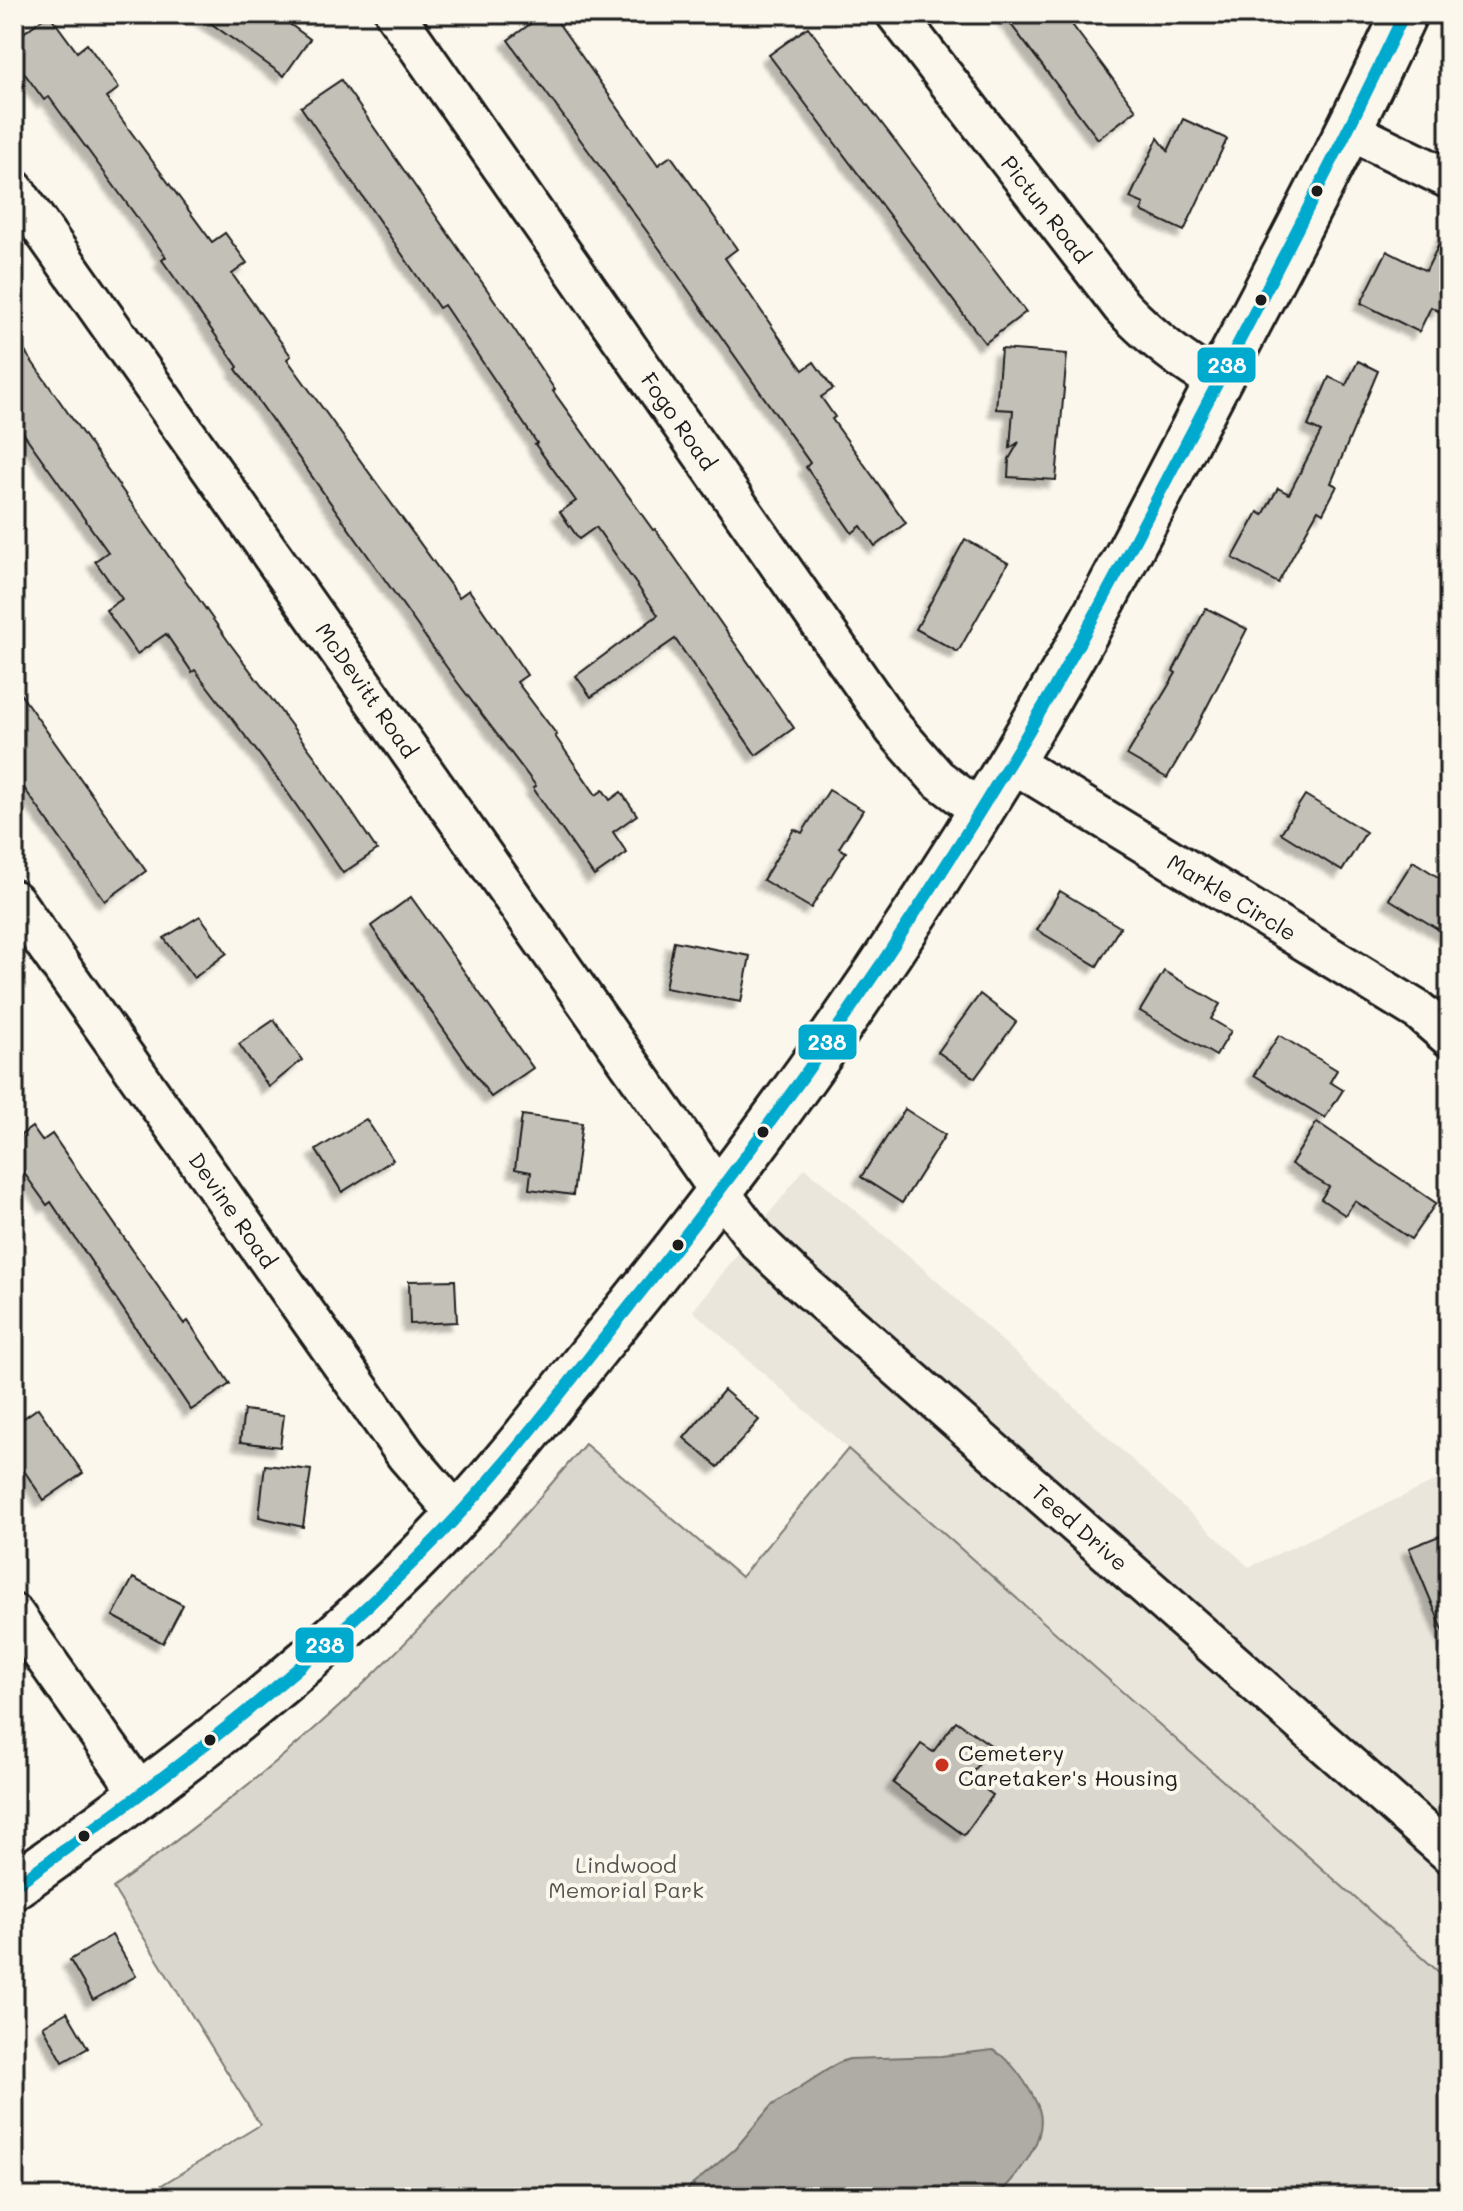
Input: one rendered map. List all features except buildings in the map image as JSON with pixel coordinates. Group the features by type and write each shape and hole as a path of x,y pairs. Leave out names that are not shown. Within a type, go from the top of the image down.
{"main road":[{"path":"14,1886 141,1794 312,1654 388,1586 458,1515 678,1248 720,1192 857,999 1011,762 1100,606 1218,382 1349,130 1404,14"}],"street":[{"name":"Fogo Road","path":"395,14 894,729 937,778 981,811"},
{"name":"Pictun Road","path":"896,14 1122,307 1156,341 1218,382"},
{"path":"1349,130 1449,179"},
{"name":"McDevitt Road","path":"14,189 720,1192"},
{"name":"Markle Circle","path":"1011,762 1419,1011 1449,1037"},
{"name":"Devine Road","path":"14,900 406,1455 458,1515"},
{"name":"Teed Drive","path":"720,1192 775,1260 1449,1853"},
{"path":"14,1614 141,1794"}],"shaded area":[{"path":"805,1168 916,1262 1249,1567 1449,1475 1449,1981 693,1311"},
{"path":"993,2050 1024,2081 1038,2106 1041,2121 1029,2157 996,2197 682,2197 735,2149 771,2106 838,2063 849,2059 941,2056"}],"green space":[{"name":"Lindwood Memorial Park","path":"585,1444 741,1577 848,1449 1449,1981 1449,2197 142,2197 260,2125 113,1888 239,1792 358,1689 475,1570"}],"transit line":[{"name":"238","path":"14,1886 232,1723 336,1635 435,1540 512,1454 560,1394 786,1101 929,892 1045,704 1265,292 1404,14"}],"place":[{"name":"Cemetery Caretaker's Housing","path":"942,1765"}]}
